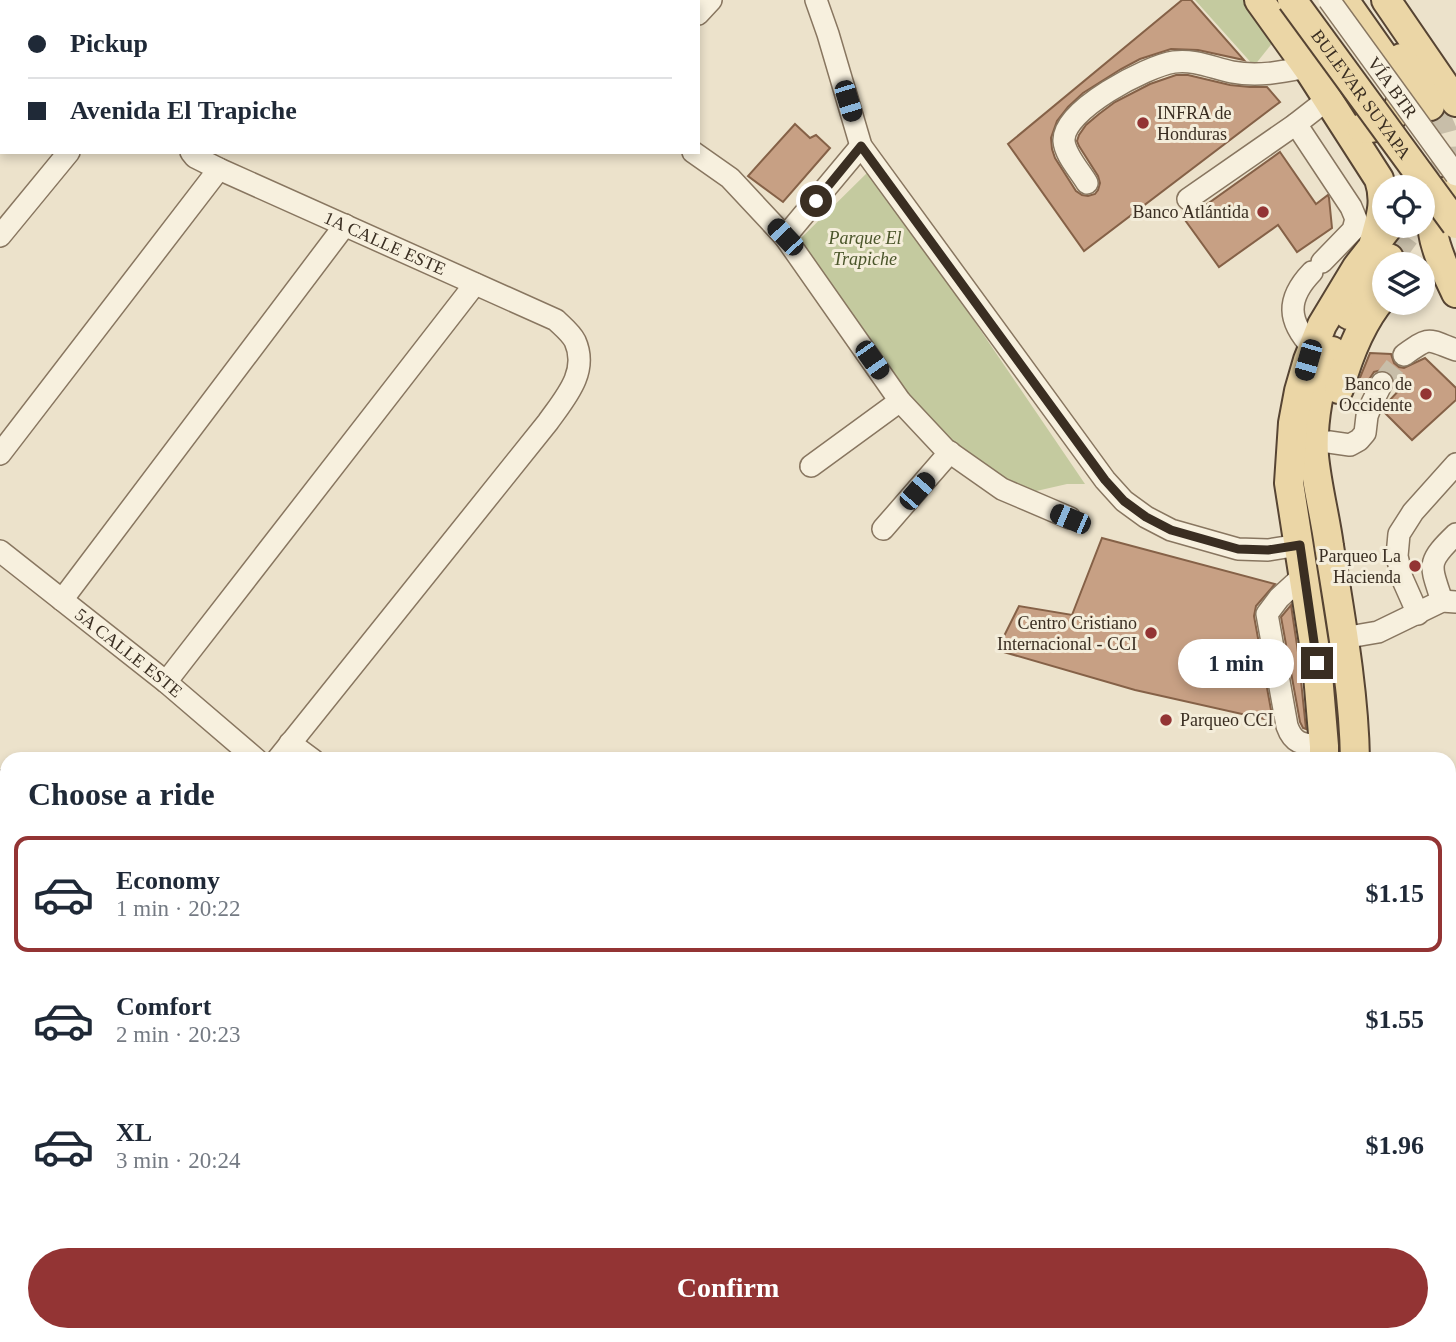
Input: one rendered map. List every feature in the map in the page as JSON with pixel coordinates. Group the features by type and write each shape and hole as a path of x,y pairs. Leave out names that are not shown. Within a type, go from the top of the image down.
{"main road":[{"path":"1259,0 1335,110 1379,180 1383,193 1384,243 1360,298 1342,326 1328,361 1315,422 1314,455 1343,638 1355,728 1355,752"},
{"name":"BULEVAR SUYAPA","path":"1292,0 1456,224"},
{"path":"1335,110 1355,127 1367,129 1380,126 1391,119 1399,108 1402,95 1394,71 1344,0"},
{"path":"1361,0 1417,80 1443,104"},
{"path":"1386,0 1443,104"},
{"path":"1430,175 1437,168 1448,164 1456,166"},
{"path":"1456,187 1443,195 1432,219 1435,246 1456,292"},
{"path":"1324,752 1317,663 1289,483 1292,433 1299,391 1322,326 1357,267 1384,243"},
{"path":"1435,281 1456,292"},
{"path":"1325,524 1329,442 1335,405 1355,342 1372,311"},
{"path":"1300,545 1311,551 1322,569 1334,665 1355,728"}],"street":[{"path":"816,0 861,146 1097,469 1124,501 1171,530 1238,549 1268,550 1300,545"},
{"name":"VÍA BTR","path":"1329,0 1456,175"},
{"path":"1087,183 1069,155 1064,142 1065,135 1081,111 1127,80 1174,62 1202,63 1231,72 1264,75 1307,67"},
{"path":"1188,199 1296,124 1335,110"},
{"path":"1296,124 1351,207 1356,219 1353,230 1301,283 1294,298 1292,314 1301,334 1313,348"},
{"path":"785,237 861,146"},
{"path":"0,236 67,154"},
{"name":"1A CALLE ESTE","path":"193,154 219,169 556,320 574,339 580,361 576,381 548,422 290,743"},
{"path":"696,154 730,178 785,237 900,401 950,452 1002,489 1070,519"},
{"path":"0,454 219,169"},
{"path":"62,600 345,225"},
{"path":"166,682 475,284"},
{"path":"1404,355 1424,341 1432,341 1456,351"},
{"path":"1329,442 1350,445 1359,440 1365,433 1367,416 1382,383"},
{"path":"811,466 900,401"},
{"path":"883,529 950,452"},
{"path":"1418,614 1402,578 1397,556 1399,534 1413,512 1456,464"},
{"path":"1343,638 1378,632 1449,602 1432,570 1434,559 1456,534"},
{"name":"5A CALLE ESTE","path":"0,551 166,682 248,752"},
{"path":"1304,575 1279,598 1267,614 1290,734 1302,744 1322,752"},
{"path":"1285,752 1287,726"},
{"path":"283,752 290,743 302,752"}],"green space":[{"path":"1195,0 1244,0 1274,41 1254,66"},
{"name":"Parque El Trapiche","path":"871,169 1085,484 1067,484 1032,492 1007,481 955,447 920,413 798,241"}],"building":[{"name":"INFRA de Honduras","path":"1182,0 1191,0 1244,60 1198,50 1171,49 1140,59 1083,93 1057,121 1051,138 1055,158 1076,191 1088,196 1095,194 1100,183 1079,146 1079,135 1086,125 1115,102 1150,84 1176,75 1188,75 1230,85 1267,87 1280,102 1084,251 1008,144"},
{"path":"795,124 810,138 816,135 830,148 783,202 748,176"},
{"name":"Banco Atlántida","path":"1280,152 1316,204 1328,195 1332,228 1297,252 1278,225 1219,267 1185,220"},
{"name":"Banco de Occidente","path":"1370,353 1391,354 1394,363 1404,368 1425,358 1456,388 1456,400 1412,440 1383,411 1403,386 1395,385 1393,375 1382,370 1374,372 1368,381 1359,380"},
{"name":"Centro Cristiano Internacional - CCI","path":"1102,538 1275,584 1256,606 1254,616 1273,721 1135,690 997,650 1019,606 1072,615"},
{"path":"1291,605 1306,729 1300,722 1281,617"}],"tunnel":[{"path":"1430,106 1443,132 1446,153 1435,192"},
{"path":"1393,252 1403,238"},
{"path":"1382,383 1404,355"}],"place":[{"name":"INFRA de Honduras","path":"1143,123"},
{"name":"Banco Atlántida","path":"1263,212"},
{"name":"Banco de Occidente","path":"1426,394"},
{"name":"Parqueo La Hacienda","path":"1415,566"},
{"name":"Centro Cristiano Internacional - CCI","path":"1151,633"},
{"name":"Parqueo CCI","path":"1166,720"}],"route":[{"path":"816,201 861,146 1105,480 1124,501 1171,530 1238,549 1268,550 1300,545 1317,663"}]}
